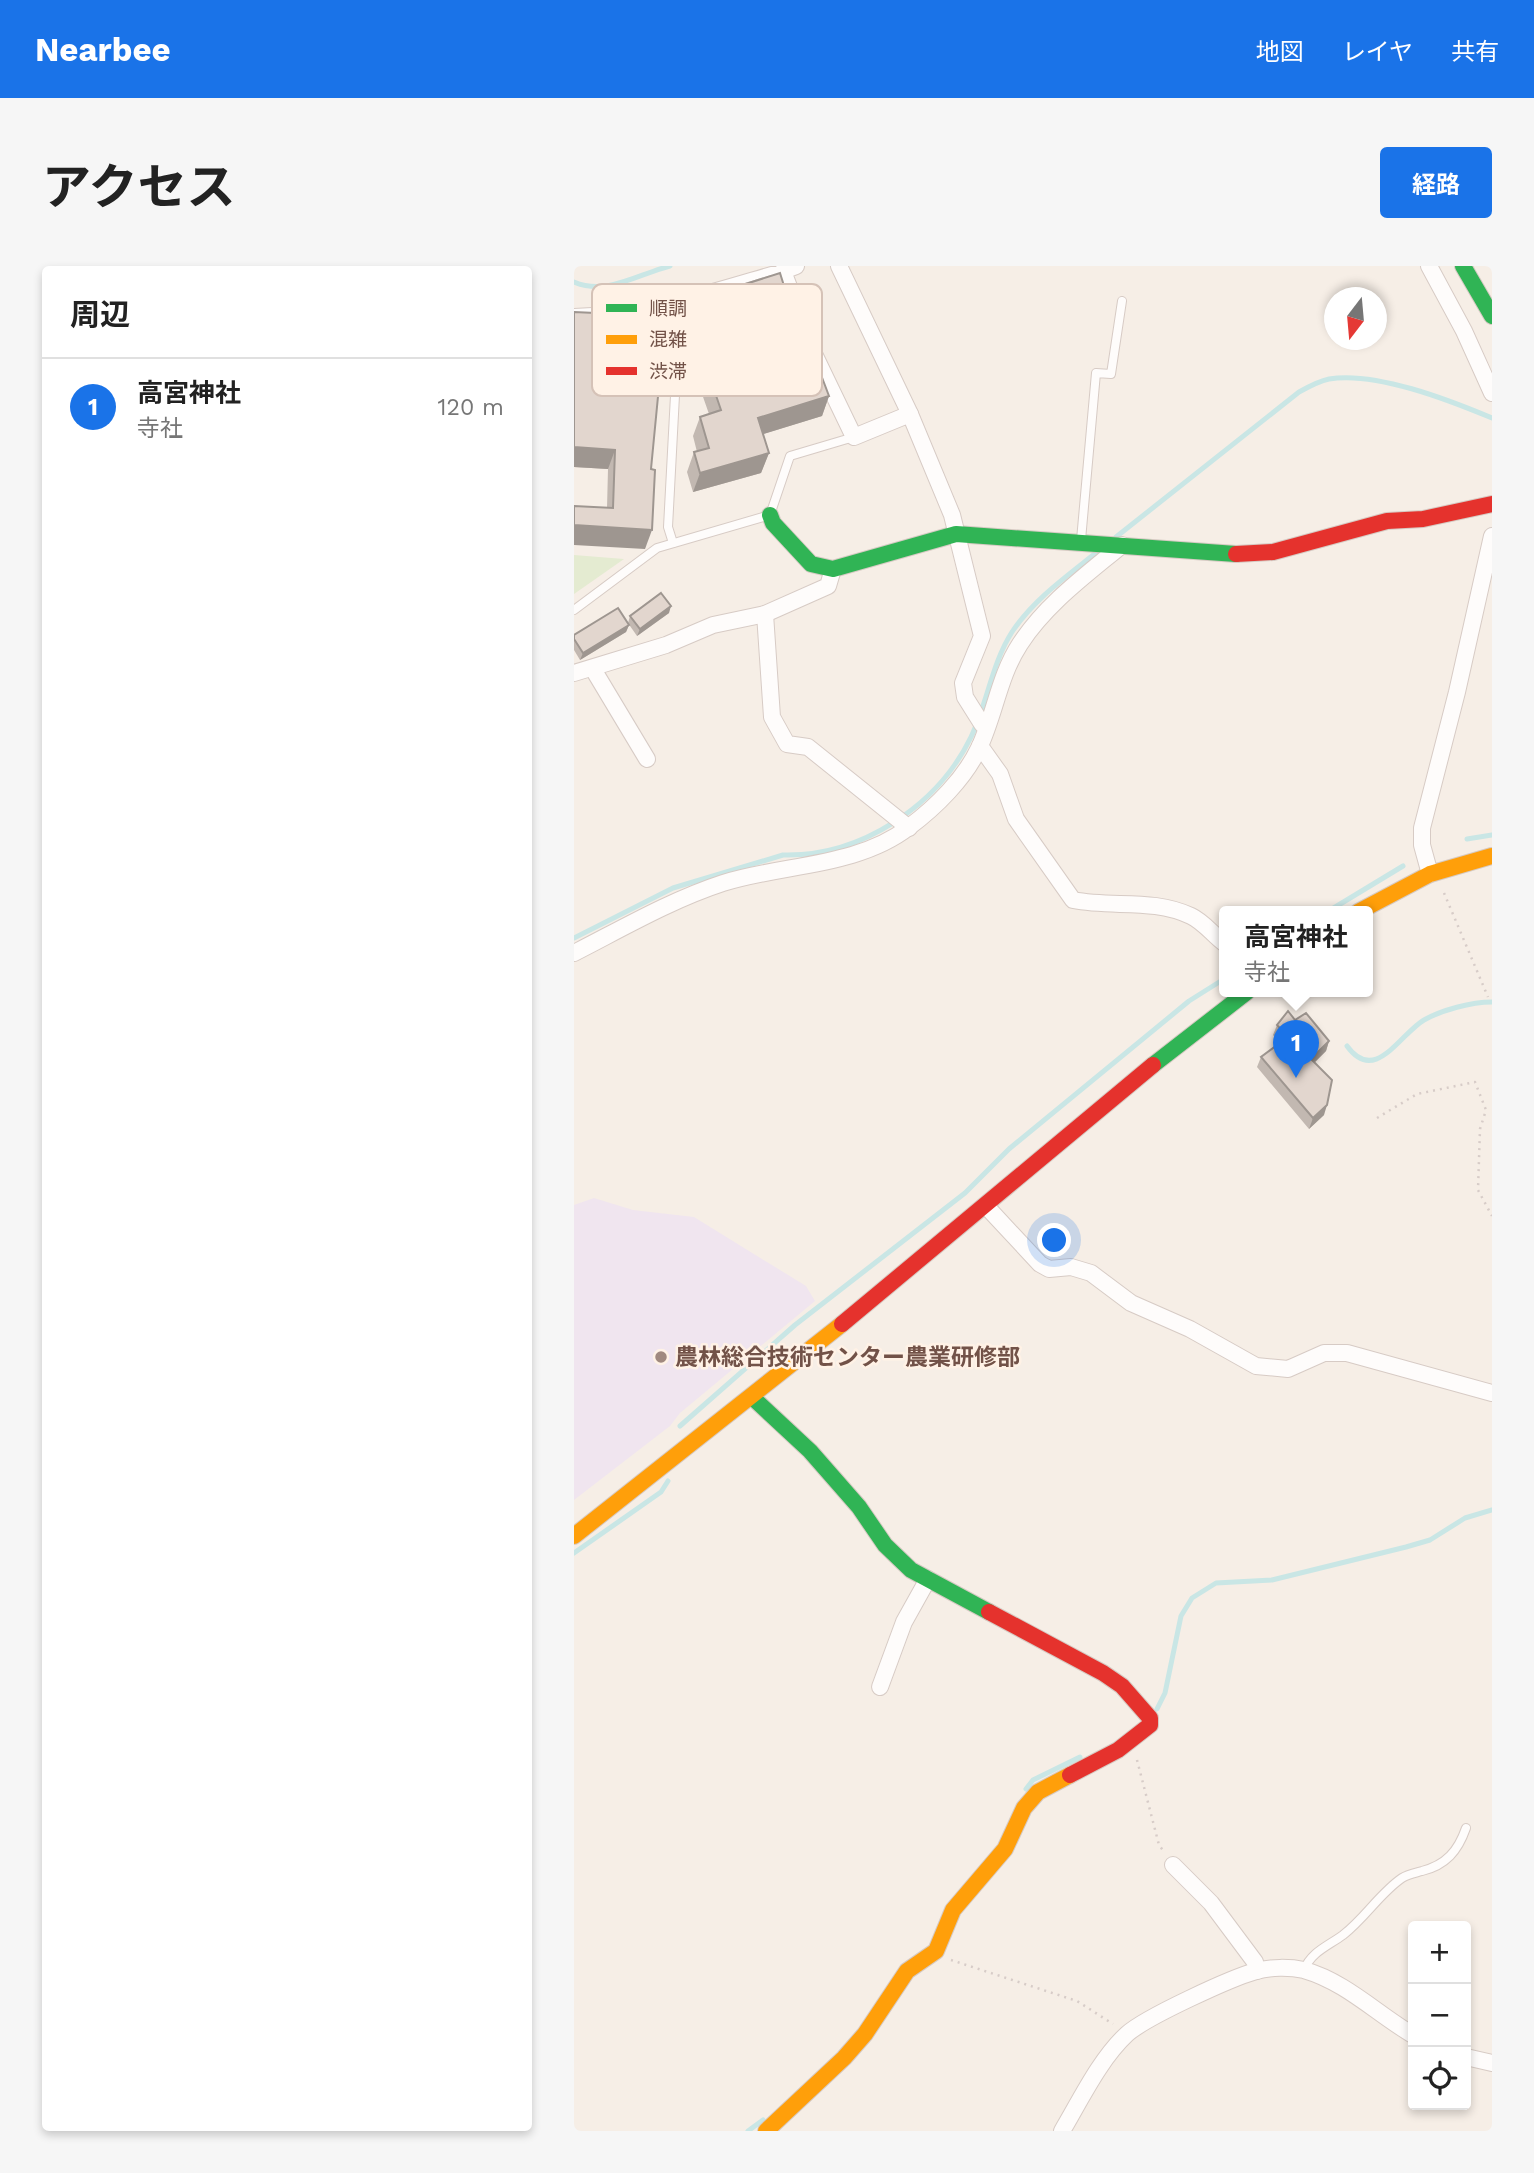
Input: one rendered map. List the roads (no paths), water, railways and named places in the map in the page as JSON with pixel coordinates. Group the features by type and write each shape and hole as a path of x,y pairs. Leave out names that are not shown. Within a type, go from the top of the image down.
{"main road":[{"path":"1463,266 1492,316"},
{"path":"770,514 773,523 811,564 833,569 956,534 1081,540 1240,554 1273,552 1387,521 1423,519 1492,504"},
{"path":"1370,906 1430,874 1492,856"},
{"path":"574,1536 752,1397 986,1206 1144,1072 1241,997"},
{"path":"752,1397 810,1451 859,1507 898,1559 928,1579 1073,1655 1122,1686 1150,1718 1150,1725 1131,1741 1038,1792 1024,1808 1004,1849 953,1910 936,1951 907,1971 865,2034 844,2058 766,2131"}],"street":[{"path":"839,266 910,414 952,515 982,636 963,683 965,696 982,724 987,726"},
{"path":"1429,266 1464,331 1492,393"},
{"path":"822,371 854,437 910,414"},
{"path":"1430,874 1422,845 1422,828 1457,692 1492,536"},
{"path":"574,953 682,898 763,871 821,863 880,846 909,828 958,780 980,746 1007,665 1032,627 1059,598 1122,545"},
{"path":"574,673 593,669 713,625 765,614 828,586 833,569"},
{"path":"765,614 772,717 787,744 808,747 909,828"},
{"path":"593,669 647,759"},
{"path":"980,746 1000,774 1016,819 1073,900 1096,904 1140,904 1172,908 1194,916 1219,938"},
{"path":"986,1206 1040,1264 1049,1269 1071,1267 1091,1273 1131,1303 1190,1329 1256,1366 1288,1369 1324,1353 1348,1353 1492,1393"},
{"path":"880,1687 904,1622 928,1579"},
{"path":"1173,1865 1211,1902 1255,1962 1257,1971"},
{"path":"1062,2131 1109,2056 1128,2033 1224,1984 1257,1971 1283,1968 1304,1970 1359,1996 1408,2031"},
{"path":"1471,2058 1492,2063"}],"lane":[{"path":"727,284 790,268"},
{"path":"1081,540 1096,373 1111,374 1122,302"},
{"path":"574,313 592,313"},
{"path":"673,543 668,527 675,396"},
{"path":"574,610 657,548 770,514 790,456 854,437"},
{"path":"1304,1970 1309,1958 1362,1919 1393,1885 1405,1876 1437,1867 1449,1858 1461,1843 1466,1828"}],"waterway":[{"path":"614,284 670,266"},
{"path":"574,282 592,286"},
{"path":"1116,537 1299,392 1325,380 1347,378 1389,383 1455,403 1492,418"},
{"path":"574,938 673,888 783,855 840,847 868,837 894,823 939,785 957,762 971,737 999,657 1020,620 1062,579 1097,552"},
{"path":"1467,839 1492,835"},
{"path":"1337,906 1403,866"},
{"path":"680,1426 795,1325 965,1193 1009,1149 1189,1001 1219,982"},
{"path":"1347,1046 1357,1057 1377,1059 1431,1016 1466,1005 1492,1002"},
{"path":"574,1553 661,1492 668,1481"},
{"path":"1157,1709 1165,1693 1181,1616 1192,1598 1216,1583 1272,1580 1406,1547 1430,1540 1465,1518 1492,1510"},
{"path":"1026,1789 1033,1780 1080,1757"},
{"path":"748,2131 763,2120"}],"place":[{"name":"高宮神社","path":"1296,1078"},
{"name":"農林総合技術センター農業研修部","path":"661,1357"}]}
